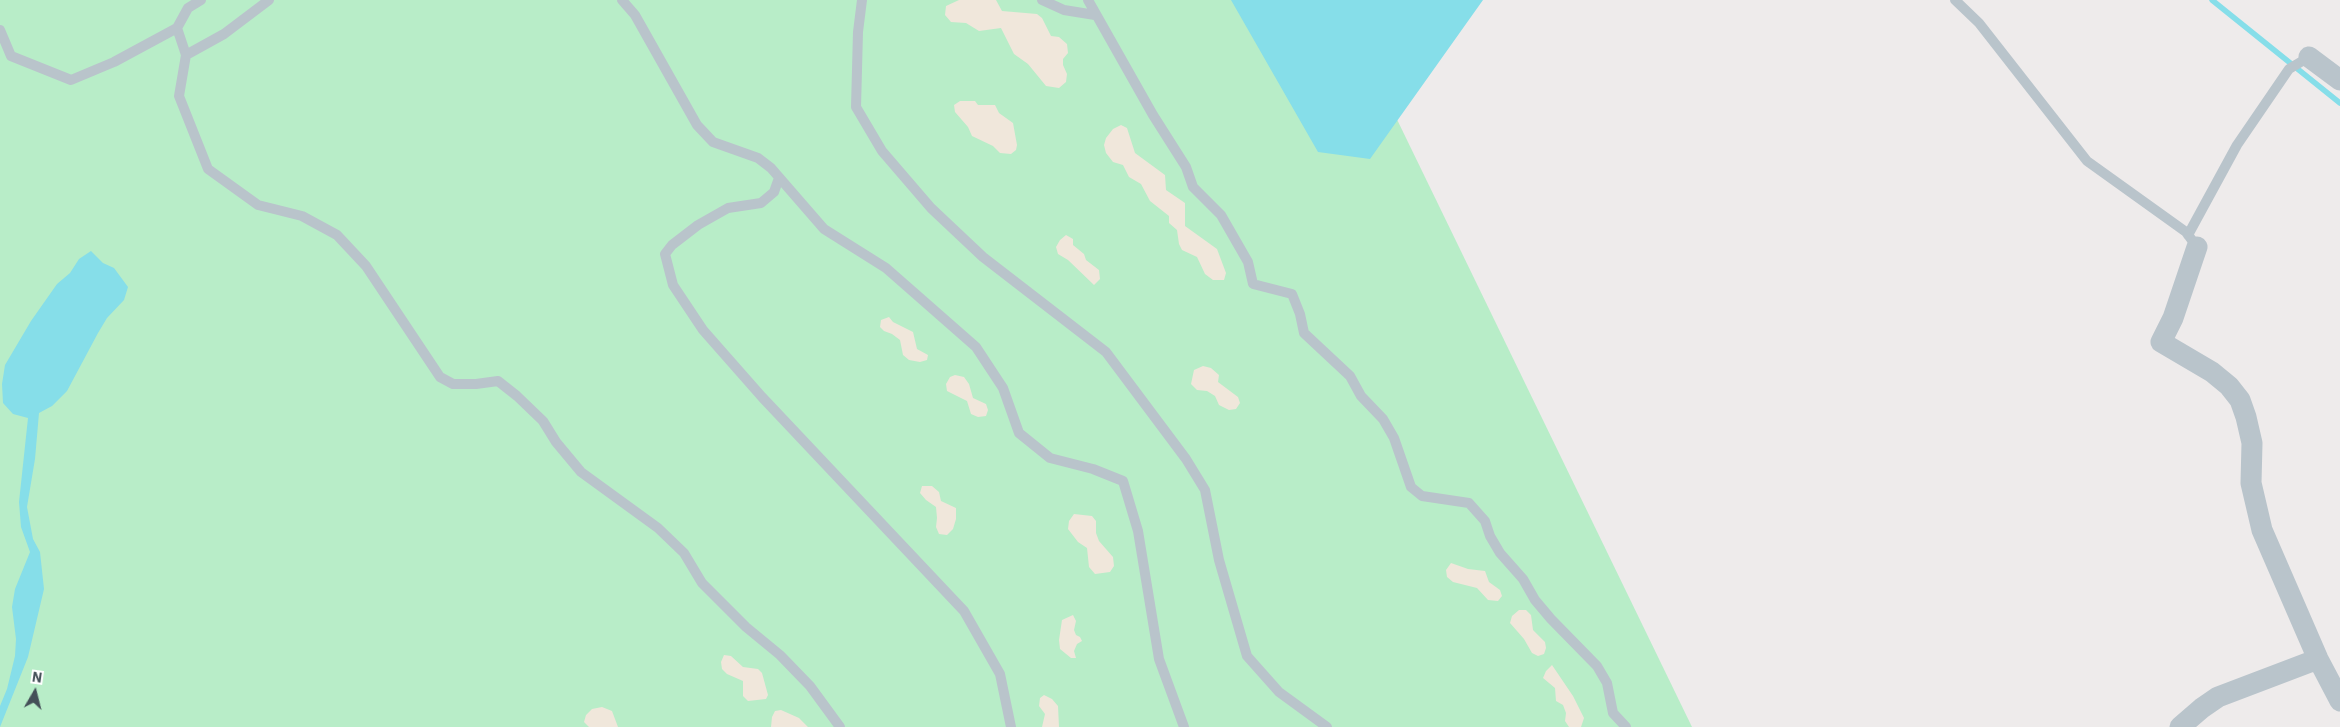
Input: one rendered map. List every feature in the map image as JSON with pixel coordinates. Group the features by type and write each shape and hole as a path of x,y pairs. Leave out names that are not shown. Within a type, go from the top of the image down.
{"street":[{"path":"2309,57 2340,80"},
{"path":"2193,241 2173,318 2162,342 2212,372 2229,386 2240,400 2252,443 2251,483 2262,530 2318,659 2340,700"},
{"path":"2180,727 2202,708 2218,698 2318,659"}],"lane":[{"path":"0,30 11,56 71,80 114,62 178,28 188,8 201,0"},
{"path":"186,55 200,49 224,34 269,0"},
{"path":"622,0 635,15 697,125 712,142 758,158 779,178 824,229 886,268 976,348 1003,388 1019,433 1050,458 1093,469 1123,481 1138,531 1159,659 1184,727"},
{"path":"862,0 858,32 856,107 882,151 930,208 983,256 1106,352 1186,459 1205,490 1218,560 1247,656 1280,692 1327,727"},
{"path":"1042,0 1064,10 1095,15"},
{"path":"1088,0 1095,15 1186,167 1193,187 1221,215 1248,262 1253,284 1292,294 1300,314 1304,333 1350,376 1361,396 1384,419 1394,438 1411,487 1422,496 1469,503 1485,521 1490,536 1500,553 1523,579 1535,600 1597,666 1607,683 1613,713 1626,727"},
{"path":"1955,0 1979,23 2086,161 2193,241 2236,146 2289,69 2309,57"},
{"path":"178,28 186,55 179,96 208,169 258,205 302,216 337,235 366,266 440,377 453,384 476,384 498,381 517,396 543,421 556,442 581,472 658,528 684,553 702,583 798,674 840,727"},
{"path":"779,178 774,192 761,203 728,208 698,225 672,244 665,254 673,285 703,330 762,397 964,611 1000,674 1011,727"}],"green space":[{"path":"0,0 1339,0 1692,727 0,727"}],"sand":[{"path":"959,0 996,0 1002,11 1037,14 1042,18 1051,36 1059,37 1067,44 1068,53 1063,59 1063,65 1067,74 1066,82 1059,88 1046,86 1028,64 1014,54 1001,28 979,31 966,23 951,22 945,15 946,6"},
{"path":"960,101 975,101 978,105 995,105 999,113 1013,123 1017,145 1016,150 1011,154 1000,153 993,146 972,136 968,127 955,112 954,105"},
{"path":"1121,125 1127,128 1135,153 1165,175 1166,190 1185,203 1185,226 1217,249 1226,273 1224,280 1213,280 1205,274 1197,257 1182,250 1177,230 1169,223 1169,216 1150,201 1141,184 1129,177 1123,165 1113,162 1106,153 1104,145 1106,138 1113,129"},
{"path":"1066,235 1073,239 1073,245 1084,254 1086,260 1099,270 1100,279 1094,285 1068,260 1058,254 1056,247"},
{"path":"889,317 893,322 913,332 917,349 928,355 927,360 920,362 909,360 903,355 900,340 880,327 881,320"},
{"path":"1203,366 1211,368 1219,375 1218,382 1238,397 1240,403 1236,409 1229,410 1219,405 1215,396 1207,391 1197,390 1191,384 1194,370"},
{"path":"955,375 964,377 969,384 973,398 986,404 988,410 986,416 978,417 971,414 967,401 947,391 946,384 950,377"},
{"path":"922,486 932,486 939,492 941,501 956,508 956,519 953,529 947,535 939,534 936,527 936,507 920,493"},
{"path":"1074,514 1092,516 1096,521 1096,533 1099,541 1113,557 1114,566 1110,572 1095,574 1089,567 1087,548 1078,542 1068,529 1069,521"},
{"path":"1451,563 1468,569 1485,571 1489,582 1500,590 1502,596 1498,601 1488,600 1477,588 1453,582 1447,577 1446,570"},
{"path":"1519,610 1526,610 1531,615 1533,630 1545,642 1544,654 1538,656 1532,653 1524,639 1510,623 1512,616"},
{"path":"1073,615 1076,621 1074,630 1082,641 1077,644 1074,651 1076,658 1071,658 1060,649 1059,640 1062,620"},
{"path":"724,655 731,656 743,667 758,669 762,673 768,695 766,699 748,701 743,696 743,681 727,674 722,669 721,662"},
{"path":"1552,665 1573,696 1584,718 1581,727 1569,727 1565,721 1566,713 1563,705 1556,701 1555,688 1543,678 1546,671"},
{"path":"1044,695 1052,699 1058,706 1059,727 1042,727 1045,714 1039,706 1040,698"},
{"path":"602,707 612,711 618,727 589,727 584,722 586,715 592,709"},
{"path":"781,710 799,718 808,727 771,727 775,711"}],"water":[{"path":"1231,0 1483,0 1370,159 1318,152"},
{"path":"91,251 103,263 114,268 128,287 124,300 107,318 67,391 52,406 39,413 35,459 27,507 33,539 40,552 44,589 28,657 0,727 0,706 7,689 15,656 16,639 12,607 15,589 30,552 21,527 19,502 28,418 13,414 3,403 2,384 5,365 31,321 57,284 70,273 79,259"}],"waterway":[{"path":"2212,0 2340,103"}]}
